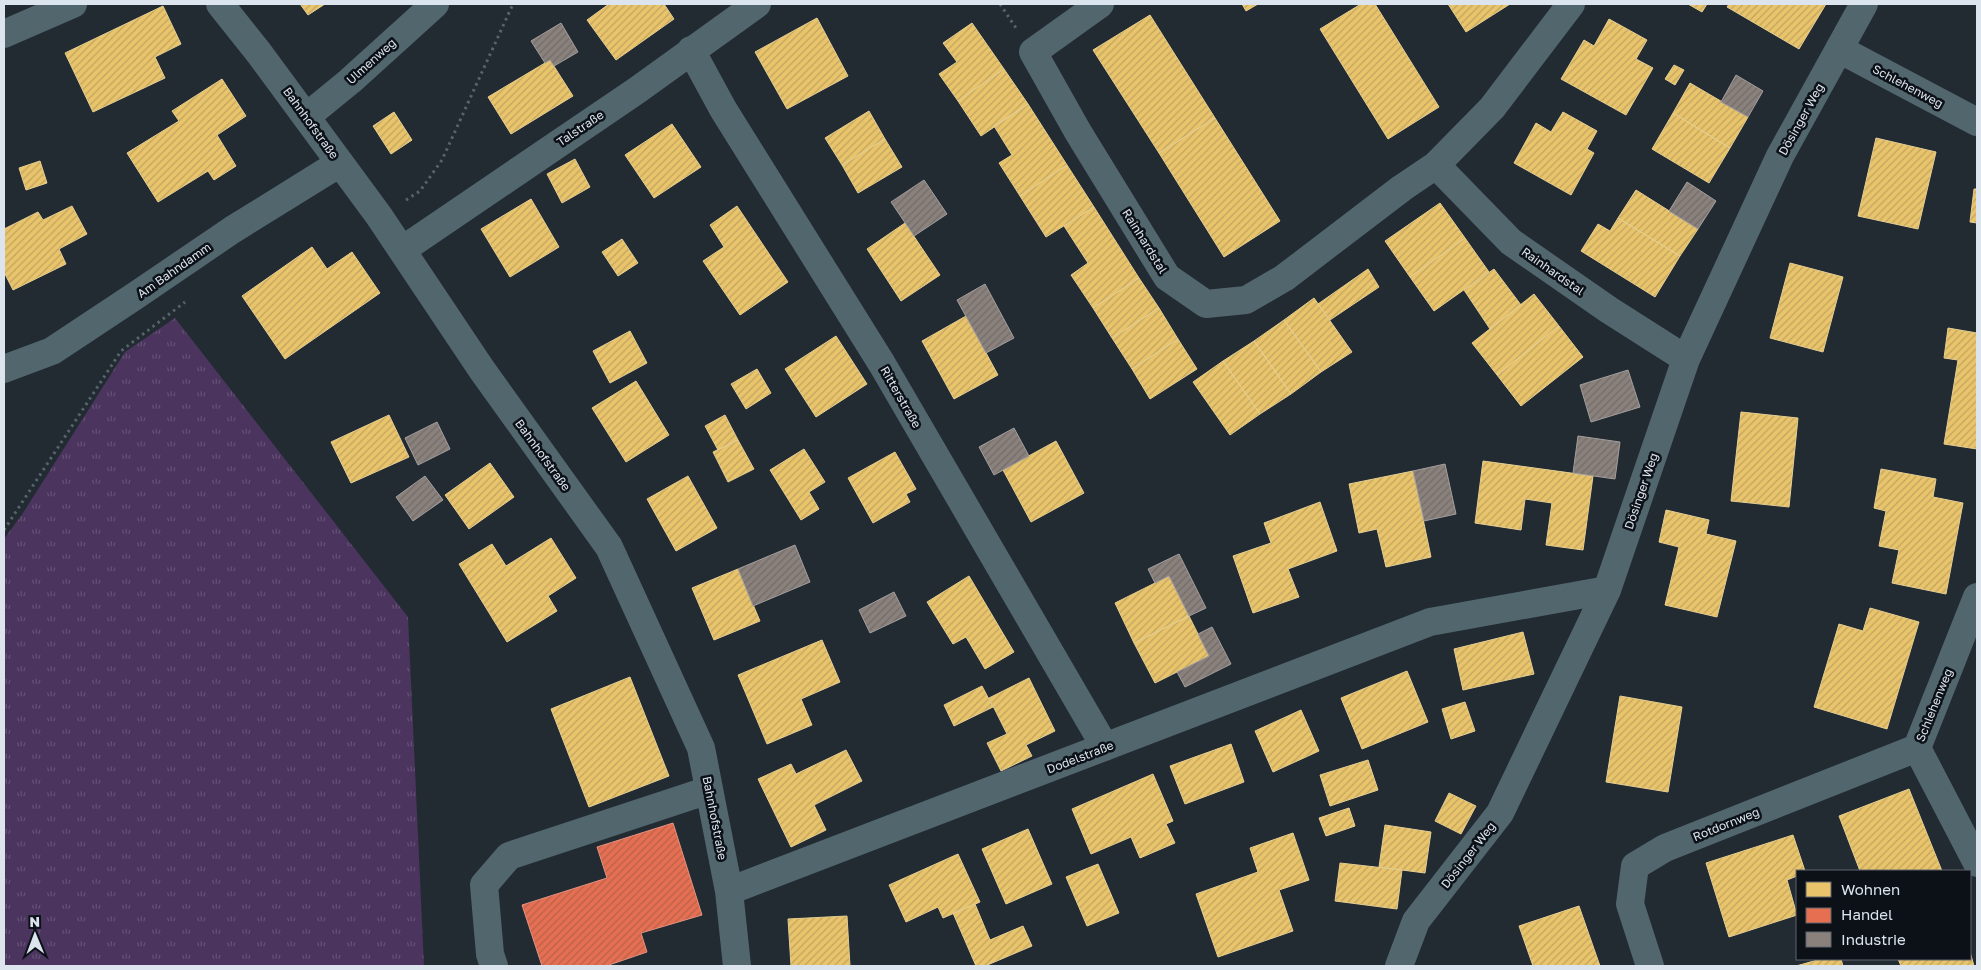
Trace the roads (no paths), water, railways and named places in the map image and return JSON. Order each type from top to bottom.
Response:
[{"type":"street","points":[[4,34],[73,4]]},
{"type":"street","name":"Bahnhofstraße","points":[[220,4],[380,216],[482,370],[609,547],[701,748],[729,891],[737,966]]},
{"type":"street","name":"Ulmenweg","points":[[306,117],[350,81],[435,4]]},
{"type":"street","name":"Talstraße","points":[[402,250],[636,91],[757,4]]},
{"type":"street","name":"Rainhardstal","points":[[1100,4],[1032,52],[1078,132],[1167,277],[1206,304],[1246,300],[1284,278],[1402,188],[1436,165],[1492,108],[1571,4]]},
{"type":"street","name":"Dösinger Weg","points":[[1399,966],[1416,922],[1500,814],[1608,590],[1686,359],[1780,156],[1864,4]]},
{"type":"street","name":"Schlehenweg","points":[[1840,49],[1977,122]]},
{"type":"street","name":"Ritterstraße","points":[[691,50],[723,108],[882,364],[1105,747]]},
{"type":"street","name":"Am Bahndamm","points":[[4,369],[52,351],[232,230],[340,163]]},
{"type":"street","name":"Rainhardstal","points":[[1436,165],[1511,242],[1609,310],[1686,359]]},
{"type":"street","name":"Dodelstraße","points":[[729,891],[1430,622],[1608,590]]},
{"type":"street","name":"Schlehenweg","points":[[1977,597],[1917,748],[1977,863]]},
{"type":"street","name":"Rotdornweg","points":[[1650,966],[1630,904],[1635,866],[1665,848],[1917,748]]},
{"type":"street","points":[[494,966],[490,954],[484,885],[509,856],[709,790]]}]
